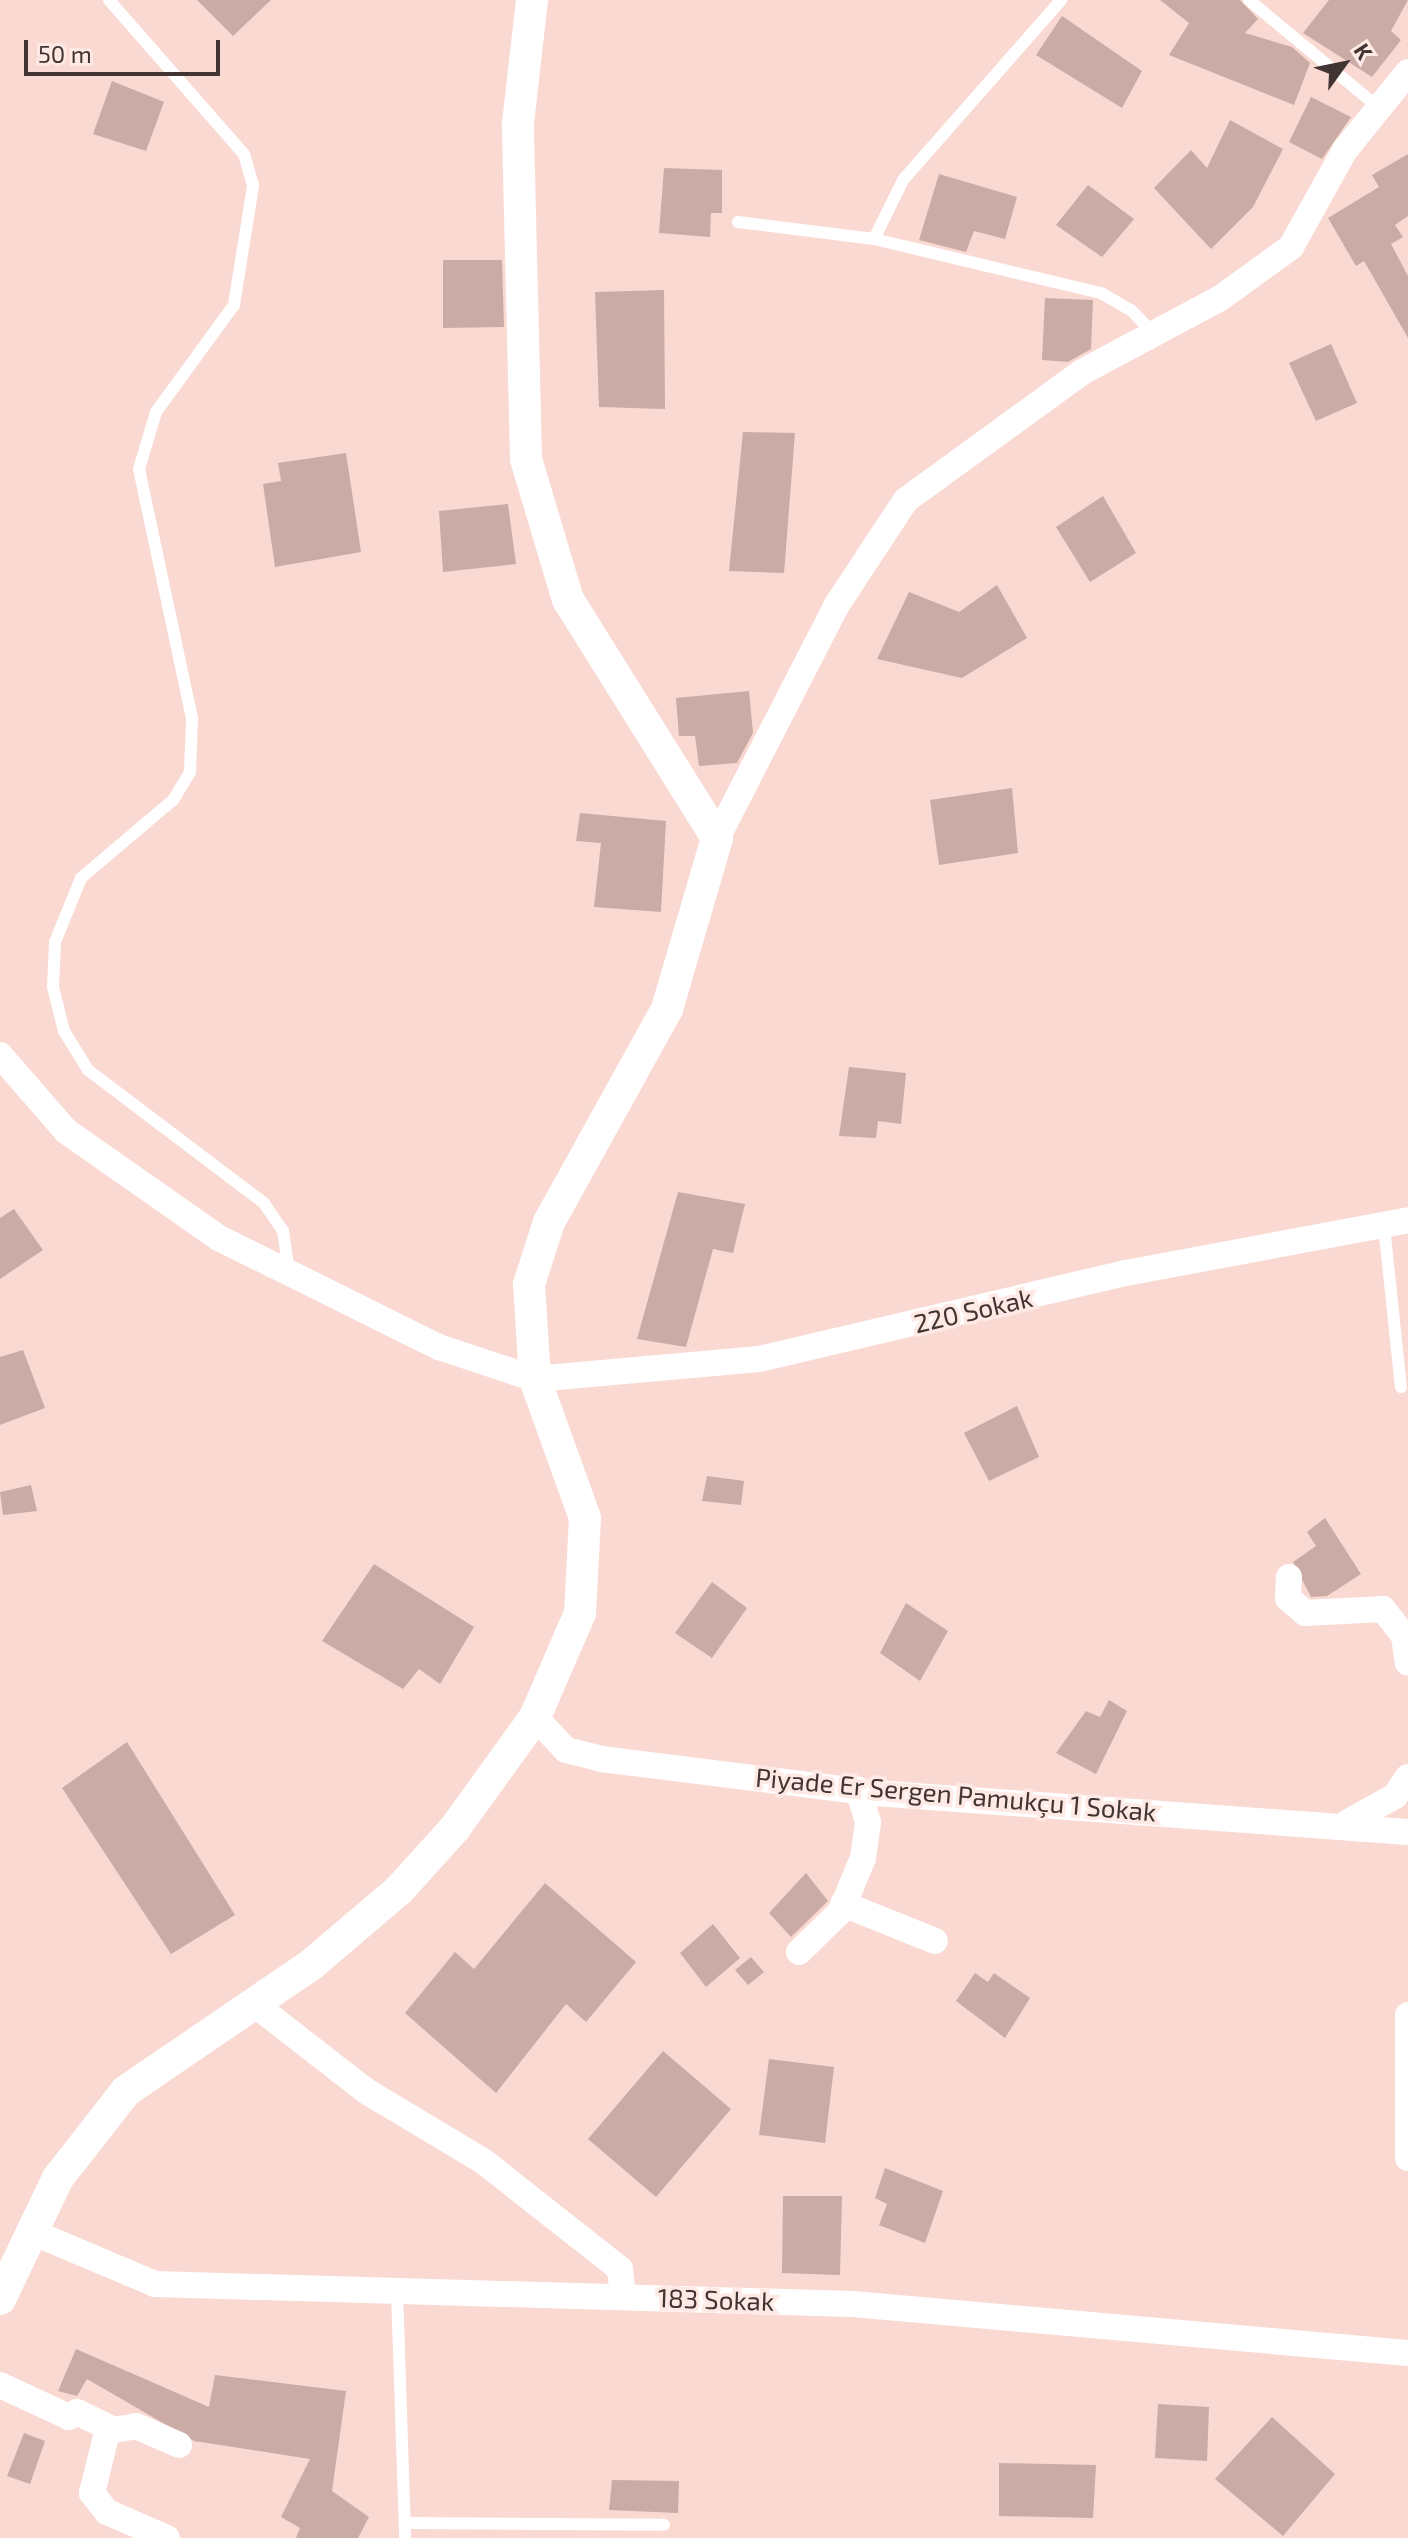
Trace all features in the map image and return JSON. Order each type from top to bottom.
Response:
[{"type":"street","points":[[532,0],[518,123],[526,459],[568,600],[717,838]]},
{"type":"street","points":[[0,2299],[58,2178],[126,2091],[253,2003],[399,1890],[455,1828],[535,1717],[580,1613],[585,1518],[535,1379],[527,1319],[537,1252],[667,1009],[717,838],[836,606],[906,500],[990,433],[1154,334],[1219,299],[1291,247],[1345,150],[1408,72]]},
{"type":"street","points":[[0,1055],[66,1131],[219,1238],[439,1347],[535,1379]]},
{"type":"street","name":"220 Sokak","points":[[535,1379],[774,1356],[1126,1273],[1396,1223]]},
{"type":"street","points":[[1289,1577],[1288,1598],[1305,1613],[1383,1609],[1404,1636],[1408,1663]]},
{"type":"street","name":"Piyade Er Sergen Pamukçu 1 Sokak","points":[[535,1717],[566,1750],[601,1759],[858,1790],[1345,1823],[1408,1830]]},
{"type":"street","points":[[1345,1823],[1395,1796],[1408,1777]]},
{"type":"street","points":[[799,1952],[843,1904],[868,1822],[858,1790]]},
{"type":"street","points":[[843,1904],[935,1941]]},
{"type":"street","points":[[253,2003],[366,2091],[483,2161],[620,2269],[623,2296]]},
{"type":"street","points":[[1408,2015],[1408,2158]]},
{"type":"street","name":"183 Sokak","points":[[32,2232],[155,2284],[853,2304],[1408,2353]]},
{"type":"street","points":[[0,2385],[108,2428],[136,2426],[179,2445]]},
{"type":"street","points":[[108,2428],[92,2493],[107,2512],[167,2538]]},
{"type":"lane","points":[[109,0],[244,154],[253,186],[234,305],[156,412],[139,469],[192,719],[190,772],[167,806],[81,878],[55,942],[53,987],[75,1051],[104,1087],[264,1203],[283,1231],[289,1275]]},
{"type":"lane","points":[[874,239],[903,180],[1061,0]]},
{"type":"lane","points":[[1249,0],[1379,108]]},
{"type":"lane","points":[[738,222],[874,239],[1101,293],[1131,310],[1154,334]]},
{"type":"lane","points":[[1396,1223],[1401,1387]]},
{"type":"lane","points":[[397,2291],[405,2538]]},
{"type":"lane","points":[[406,2523],[664,2525]]},
{"type":"building","points":[[197,0],[271,0],[233,36]]},
{"type":"building","points":[[1160,0],[1240,0],[1258,19],[1245,33],[1292,47],[1310,63],[1294,105],[1169,55],[1189,23]]},
{"type":"building","points":[[1329,0],[1408,0],[1391,31],[1401,40],[1372,77],[1303,33]]},
{"type":"building","points":[[1062,16],[1142,71],[1122,108],[1036,55]]},
{"type":"building","points":[[112,81],[164,102],[146,151],[93,134]]},
{"type":"building","points":[[1311,97],[1351,117],[1322,159],[1289,142]]},
{"type":"building","points":[[1230,120],[1283,149],[1253,207],[1211,249],[1154,188],[1191,150],[1207,168]]},
{"type":"building","points":[[1408,154],[1408,216],[1395,225],[1403,237],[1391,244],[1408,276],[1408,338],[1364,261],[1356,266],[1328,218],[1379,187],[1372,175]]},
{"type":"building","points":[[664,168],[722,170],[722,213],[711,213],[710,237],[659,233]]},
{"type":"building","points":[[939,174],[1017,197],[1005,239],[974,231],[966,252],[919,240]]},
{"type":"building","points":[[1088,185],[1134,219],[1102,257],[1056,225]]},
{"type":"building","points":[[443,260],[502,260],[504,327],[443,328]]},
{"type":"building","points":[[664,290],[665,409],[599,407],[595,292]]},
{"type":"building","points":[[1045,298],[1093,300],[1091,349],[1068,362],[1042,360]]},
{"type":"building","points":[[1331,344],[1357,403],[1316,421],[1289,363]]},
{"type":"building","points":[[743,432],[795,433],[784,573],[729,571]]},
{"type":"building","points":[[346,453],[361,552],[275,567],[263,484],[281,481],[278,463]]},
{"type":"building","points":[[1103,496],[1136,553],[1090,582],[1056,527]]},
{"type":"building","points":[[508,504],[516,564],[443,572],[439,511]]},
{"type":"building","points":[[997,585],[1027,638],[962,678],[877,659],[909,592],[959,612]]},
{"type":"building","points":[[749,691],[753,733],[737,763],[699,766],[695,736],[679,736],[676,698]]},
{"type":"building","points":[[1012,788],[1018,853],[939,865],[930,800]]},
{"type":"building","points":[[580,813],[666,821],[661,912],[594,907],[601,843],[576,841]]},
{"type":"building","points":[[849,1067],[906,1073],[901,1124],[878,1121],[876,1138],[839,1136]]},
{"type":"building","points":[[678,1192],[745,1204],[733,1253],[713,1249],[686,1347],[637,1339]]},
{"type":"building","points":[[14,1209],[43,1250],[0,1279],[0,1218]]},
{"type":"building","points":[[23,1350],[45,1408],[0,1425],[0,1357]]},
{"type":"building","points":[[1017,1406],[1039,1457],[989,1481],[964,1433]]},
{"type":"building","points":[[707,1476],[744,1481],[741,1505],[702,1501]]},
{"type":"building","points":[[31,1485],[37,1511],[3,1515],[0,1492]]},
{"type":"building","points":[[1325,1518],[1361,1574],[1327,1596],[1311,1597],[1293,1562],[1316,1546],[1307,1532]]},
{"type":"building","points":[[374,1564],[474,1627],[440,1684],[419,1669],[403,1689],[322,1641]]},
{"type":"building","points":[[712,1582],[747,1608],[712,1658],[675,1633]]},
{"type":"building","points":[[906,1603],[948,1631],[920,1681],[880,1653]]},
{"type":"building","points":[[1109,1700],[1127,1711],[1096,1774],[1056,1753],[1086,1711],[1100,1717]]},
{"type":"building","points":[[127,1742],[235,1915],[171,1954],[62,1788]]},
{"type":"building","points":[[806,1873],[828,1901],[791,1937],[769,1913]]},
{"type":"building","points":[[545,1883],[636,1962],[586,2022],[566,2004],[496,2093],[405,2013],[455,1952],[474,1969]]},
{"type":"building","points":[[713,1924],[740,1958],[706,1987],[680,1953]]},
{"type":"building","points":[[751,1957],[764,1972],[748,1985],[735,1970]]},
{"type":"building","points":[[975,1973],[988,1982],[994,1973],[1030,1998],[1005,2038],[956,2001]]},
{"type":"building","points":[[663,2051],[731,2109],[656,2197],[588,2139]]},
{"type":"building","points":[[769,2059],[834,2067],[825,2143],[759,2135]]},
{"type":"building","points":[[885,2168],[943,2191],[925,2243],[879,2225],[887,2204],[875,2198]]},
{"type":"building","points":[[783,2196],[842,2196],[840,2275],[782,2273]]},
{"type":"building","points":[[76,2349],[209,2407],[215,2375],[346,2391],[332,2491],[369,2517],[358,2538],[296,2538],[300,2528],[281,2517],[310,2459],[194,2441],[87,2379],[77,2396],[58,2391]]},
{"type":"building","points":[[1158,2404],[1209,2407],[1207,2461],[1155,2458]]},
{"type":"building","points":[[1272,2417],[1335,2474],[1283,2536],[1215,2479]]},
{"type":"building","points":[[24,2433],[45,2441],[30,2484],[7,2476]]},
{"type":"building","points":[[999,2463],[1096,2465],[1093,2518],[999,2516]]},
{"type":"building","points":[[612,2480],[679,2481],[678,2513],[609,2510]]}]
